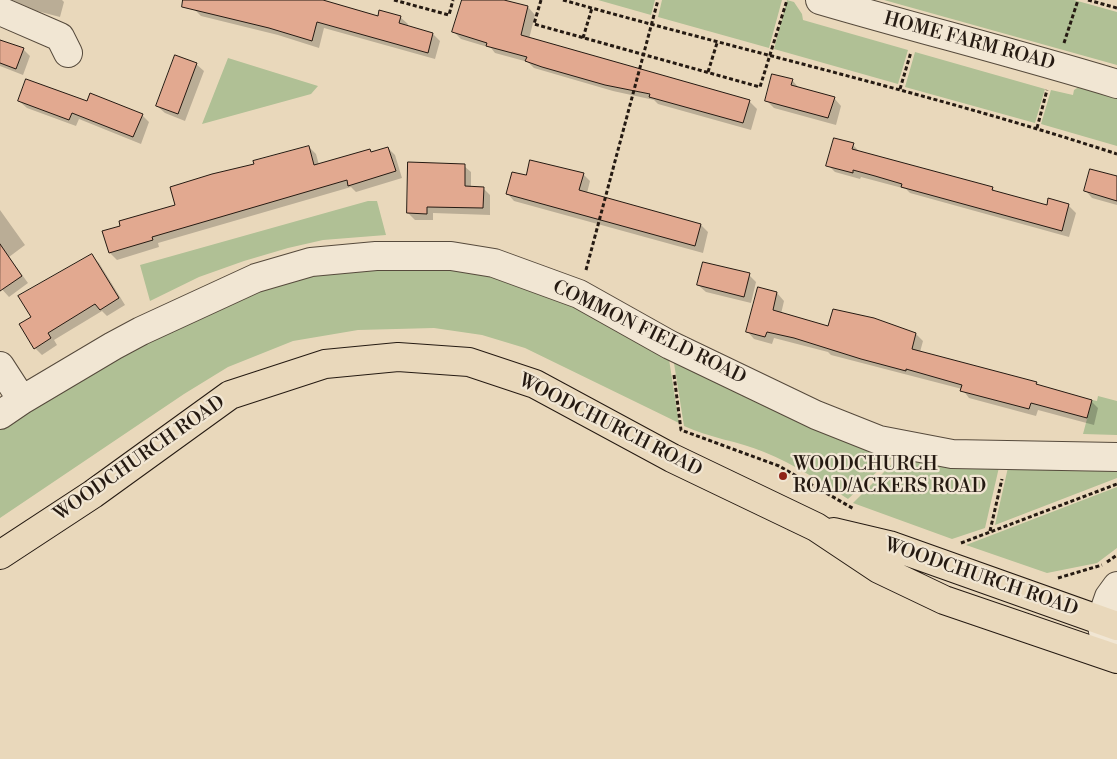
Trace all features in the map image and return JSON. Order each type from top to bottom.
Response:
[{"type":"main road","name":"WOODCHURCH ROAD","points":[[0,555],[93,494],[230,395],[325,364],[398,357],[469,362],[535,384],[672,458],[816,527],[879,569],[944,600],[1117,659]]},
{"type":"main road","name":"WOODCHURCH ROAD","points":[[816,527],[890,545],[1109,623]]},
{"type":"street","name":"HOME FARM ROAD","points":[[820,0],[918,29],[1056,65],[1117,84]]},
{"type":"street","points":[[0,11],[60,37],[68,53]]},
{"type":"street","name":"COMMON FIELD ROAD","points":[[11,407],[113,346],[149,327],[256,278],[311,262],[376,256],[451,256],[494,263],[579,294],[670,345],[816,415],[879,440],[952,454],[1117,458]]},
{"type":"street","points":[[0,366],[11,407]]},
{"type":"street","points":[[1117,586],[1109,596],[1109,623],[1104,637],[1117,648]]},
{"type":"path","points":[[394,0],[449,15],[453,0]]},
{"type":"path","points":[[541,0],[534,24],[760,87],[787,0]]},
{"type":"path","points":[[563,0],[718,43],[770,54],[900,89],[1037,128],[1117,154]]},
{"type":"path","points":[[579,294],[658,0]]},
{"type":"path","points":[[1037,128],[1078,0]]},
{"type":"path","points":[[1088,0],[1117,8]]},
{"type":"path","points":[[583,38],[592,8]]},
{"type":"path","points":[[900,89],[918,29]]},
{"type":"path","points":[[708,72],[718,43]]},
{"type":"path","points":[[670,345],[681,430],[779,466],[855,510]]},
{"type":"path","points":[[990,532],[1008,455]]},
{"type":"path","points":[[959,544],[1117,484]]},
{"type":"path","points":[[1052,579],[1103,565],[1117,555]]},
{"type":"green space","points":[[598,0],[655,0],[651,15]]},
{"type":"green space","points":[[662,0],[782,0],[769,48],[658,17]]},
{"type":"green space","points":[[787,0],[794,2],[802,14],[803,20],[908,50],[898,84],[774,49]]},
{"type":"green space","points":[[884,0],[1074,0],[1117,12],[1117,65]]},
{"type":"green space","points":[[915,52],[1045,89],[1035,123],[905,87]]},
{"type":"green space","points":[[228,58],[318,86],[311,94],[202,124]]},
{"type":"green space","points":[[1085,83],[1117,93],[1117,146],[1041,124],[1051,90],[1073,95],[1074,90]]},
{"type":"green space","points":[[368,201],[377,201],[386,235],[323,240],[288,248],[199,277],[150,301],[140,265]]},
{"type":"green space","points":[[424,263],[529,283],[668,353],[679,423],[525,348],[482,335],[434,328],[358,330],[293,341],[228,367],[184,394],[0,518],[0,419],[238,293],[328,269]]},
{"type":"green space","points":[[673,357],[812,429],[858,445],[896,454],[848,499],[775,457],[754,448],[703,434],[684,426]]},
{"type":"green space","points":[[1098,396],[1117,401],[1117,435],[1083,434],[1092,400],[1097,401]]},
{"type":"green space","points":[[900,456],[1000,463],[985,528],[952,539],[853,503]]},
{"type":"green space","points":[[1009,463],[1117,465],[1117,478],[995,525]]},
{"type":"green space","points":[[1117,487],[1117,548],[1097,563],[1047,573],[966,545]]},
{"type":"building","points":[[183,0],[323,0],[378,16],[379,10],[401,16],[399,23],[433,33],[428,53],[317,22],[312,41],[269,28],[182,7]]},
{"type":"building","points":[[462,0],[504,0],[528,6],[521,35],[750,100],[743,123],[649,97],[650,94],[605,85],[542,67],[525,61],[527,57],[486,46],[487,43],[452,32]]},
{"type":"building","points":[[0,40],[24,48],[16,69],[0,63]]},
{"type":"building","points":[[175,55],[197,63],[178,114],[156,106]]},
{"type":"building","points":[[772,74],[793,79],[791,85],[835,97],[828,118],[765,101]]},
{"type":"building","points":[[26,79],[87,101],[90,93],[143,114],[133,137],[72,113],[69,120],[18,101]]},
{"type":"building","points":[[834,138],[854,143],[852,149],[993,187],[992,190],[1047,205],[1048,198],[1069,204],[1062,231],[901,187],[902,184],[875,176],[826,166]]},
{"type":"building","points":[[309,146],[314,165],[370,149],[371,152],[388,147],[396,171],[348,186],[347,180],[152,237],[153,240],[109,253],[102,231],[120,226],[119,221],[175,205],[170,187],[254,164],[253,161]]},
{"type":"building","points":[[530,160],[584,173],[579,190],[701,224],[695,246],[506,194],[512,172],[526,175]]},
{"type":"building","points":[[408,162],[465,164],[465,186],[484,187],[483,208],[427,207],[427,214],[407,213]]},
{"type":"building","points":[[1090,169],[1117,176],[1117,201],[1084,191]]},
{"type":"building","points":[[0,244],[22,276],[0,291]]},
{"type":"building","points":[[92,254],[119,298],[100,310],[95,304],[48,333],[51,338],[34,349],[19,324],[31,317],[18,296]]},
{"type":"building","points":[[703,262],[750,273],[744,297],[697,285]]},
{"type":"building","points":[[758,287],[777,292],[773,310],[828,326],[833,309],[874,318],[916,333],[912,349],[1037,382],[1036,384],[1092,400],[1087,418],[1031,403],[1029,409],[960,391],[962,385],[906,369],[906,371],[861,359],[794,338],[767,332],[765,337],[746,332]]},
{"type":"place","name":"WOODCHURCH ROAD/ACKERS ROAD","points":[[783,476]]}]
